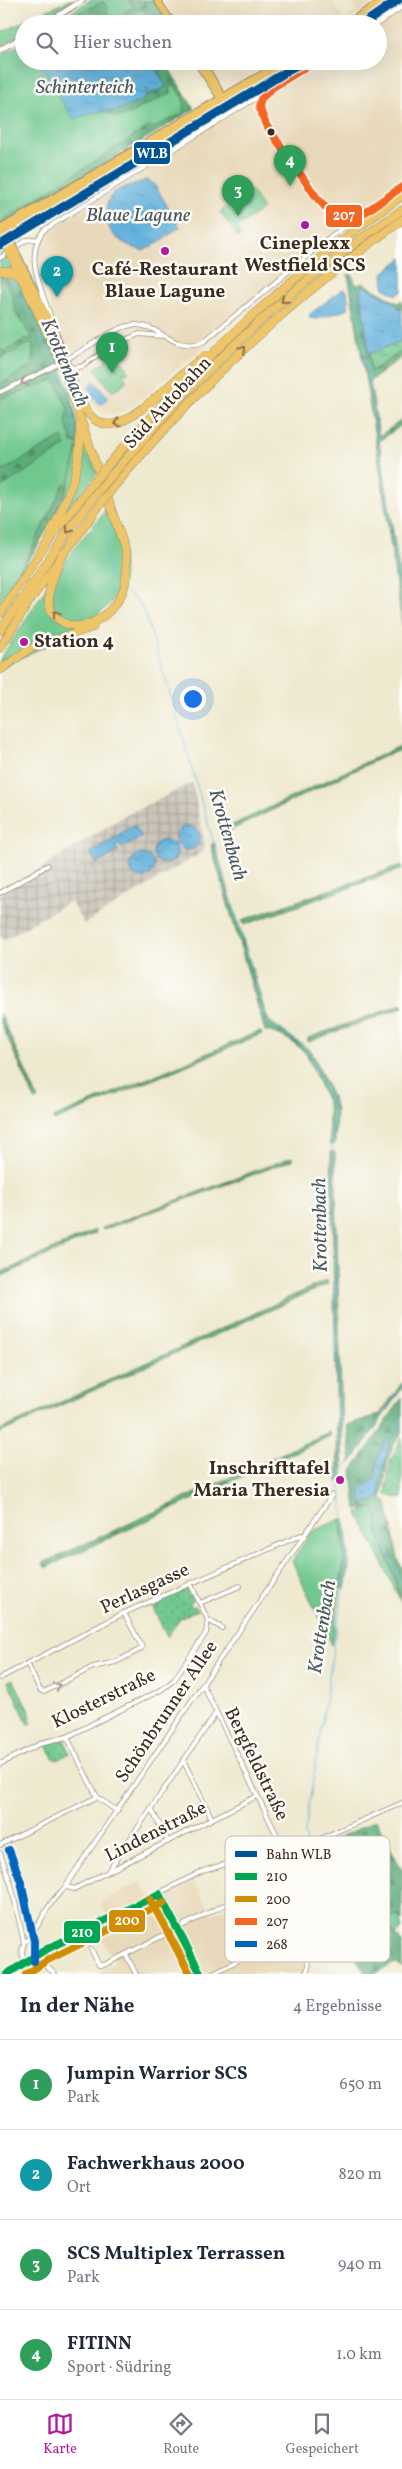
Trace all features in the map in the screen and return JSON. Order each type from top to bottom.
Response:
[{"type":"highway","points":[[75,396],[96,421],[113,425],[122,422],[143,408],[328,250],[402,196]]},
{"type":"highway","name":"Süd Autobahn","points":[[0,631],[71,527],[98,492],[183,395],[254,326],[322,269],[402,210]]},
{"type":"highway","name":"Süd Autobahn","points":[[0,648],[62,554],[102,502],[190,401],[240,351],[326,276],[402,220]]},
{"type":"highway","points":[[0,670],[29,649],[81,632],[101,622],[117,609],[127,584],[131,565],[129,548],[75,396],[14,253],[4,236]]},
{"type":"highway","points":[[0,271],[13,271],[29,290]]},
{"type":"highway","points":[[0,614],[40,553],[94,480],[176,389],[243,324]]},
{"type":"highway","points":[[40,553],[65,503],[79,456],[80,426],[67,366]]},
{"type":"highway","points":[[62,554],[49,592],[49,602],[57,619],[72,626],[90,624],[107,613],[123,595]]},
{"type":"main road","points":[[159,0],[168,15]]},
{"type":"main road","points":[[360,15],[384,0]]},
{"type":"main road","points":[[370,15],[392,0]]},
{"type":"main road","points":[[202,70],[223,99]]},
{"type":"main road","points":[[206,70],[223,99]]},
{"type":"main road","points":[[4,236],[270,70]]},
{"type":"main road","points":[[4,236],[15,226],[223,99],[277,70]]},
{"type":"main road","points":[[14,253],[56,335],[67,366]]},
{"type":"street","points":[[60,15],[82,0]]},
{"type":"street","points":[[387,17],[402,7]]},
{"type":"street","points":[[0,50],[15,41]]},
{"type":"street","points":[[56,335],[33,258],[38,239],[48,227],[300,70]]},
{"type":"street","points":[[272,87],[261,99],[259,109],[266,125],[288,157]]},
{"type":"street","points":[[297,170],[317,198],[330,212],[341,216],[364,213]]},
{"type":"street","points":[[0,392],[47,370],[122,328],[132,325],[142,326],[185,345],[203,342],[330,237],[402,187]]},
{"type":"street","points":[[0,258],[26,240],[38,239]]},
{"type":"street","points":[[67,366],[75,368],[83,366],[114,345],[139,334],[163,336]]},
{"type":"street","points":[[0,893],[48,864]]},
{"type":"street","name":"Schönbrunner Allee","points":[[24,1943],[30,1938],[55,1898],[67,1887],[70,1879],[332,1495]]},
{"type":"street","name":"Perlasgasse","points":[[0,1678],[124,1613],[301,1535],[305,1536]]},
{"type":"street","points":[[190,1583],[208,1620],[222,1628]]},
{"type":"street","points":[[200,1603],[240,1586]]},
{"type":"street","points":[[27,1663],[40,1690],[44,1692],[93,1667],[116,1662],[142,1647],[124,1613]]},
{"type":"street","name":"Klosterstraße","points":[[0,1764],[44,1742],[67,1737],[162,1690],[174,1680],[206,1633],[208,1620]]},
{"type":"street","name":"Bergfeldstraße","points":[[202,1685],[276,1836]]},
{"type":"street","points":[[108,1872],[216,1713]]},
{"type":"street","points":[[67,1737],[97,1797],[116,1811]]},
{"type":"street","points":[[183,1760],[212,1819]]},
{"type":"street","name":"Lindenstraße","points":[[67,1887],[74,1889],[257,1796]]},
{"type":"street","points":[[0,1845],[97,1797]]},
{"type":"street","points":[[329,1836],[402,1803]]},
{"type":"street","points":[[151,1808],[168,1842]]},
{"type":"street","points":[[0,1853],[11,1884],[24,1943],[22,1951],[24,1963]]},
{"type":"street","points":[[7,1974],[35,1956],[203,1871],[225,1864]]},
{"type":"street","points":[[159,1894],[201,1974]]},
{"type":"street","points":[[91,1949],[99,1965],[104,1965],[225,1905]]},
{"type":"street","points":[[126,1955],[136,1974]]},
{"type":"street","points":[[35,1956],[55,1974]]},
{"type":"street","points":[[211,1974],[235,1962]]},
{"type":"street","name":"Bergfeldstraße","points":[[305,1974],[308,1969],[308,1962]]},
{"type":"shaded area","points":[[163,0],[332,0],[341,15],[172,15]]},
{"type":"shaded area","points":[[352,0],[378,0],[356,15],[352,15],[356,12]]},
{"type":"shaded area","points":[[402,4],[402,190],[356,221],[126,411],[114,414],[102,413],[85,394],[69,361],[73,358],[72,354],[67,357],[53,316],[37,262],[37,248],[46,232],[151,166],[148,160],[174,143],[296,70],[387,70],[387,15]]},
{"type":"shaded area","points":[[210,70],[259,70],[224,90]]},
{"type":"shaded area","points":[[192,783],[204,839],[204,851],[84,924],[70,901],[4,940],[0,935],[0,894],[122,817]]},
{"type":"shaded area","points":[[194,1880],[212,1915],[225,1908],[225,1962],[304,1962],[304,1974],[204,1974],[165,1899],[166,1894]]},
{"type":"shaded area","points":[[140,1882],[149,1895],[160,1900],[196,1974],[101,1974],[100,1971],[115,1963],[97,1929],[111,1923],[101,1902]]},
{"type":"green space","points":[[69,0],[75,0],[52,15],[38,15]]},
{"type":"green space","points":[[90,0],[154,0],[163,15],[67,15]]},
{"type":"green space","points":[[129,0],[154,0],[163,15],[146,15],[146,12],[141,9],[127,15],[124,12],[133,7]]},
{"type":"green space","points":[[103,2],[108,7],[107,14],[109,15],[72,15]]},
{"type":"green space","points":[[15,26],[15,38],[0,47],[0,33]]},
{"type":"green space","points":[[15,47],[15,70],[170,70],[194,109],[0,227],[0,56]]},
{"type":"green space","points":[[157,70],[170,70],[194,109],[0,227],[0,222],[148,127],[153,128],[183,113],[184,102],[175,85],[170,86],[171,93],[124,116],[116,117],[108,113],[119,110],[165,87]]},
{"type":"green space","points":[[251,190],[263,209],[237,227],[240,235],[238,238],[220,212]]},
{"type":"green space","points":[[3,245],[76,416],[77,455],[65,494],[37,548],[0,604],[0,247]]},
{"type":"green space","points":[[5,274],[15,275],[22,281],[59,361],[73,405],[78,444],[72,443],[66,423],[68,409],[55,380],[0,399],[0,384],[32,366],[33,345],[28,344],[0,359],[0,350],[6,351],[24,339],[33,339],[16,314],[11,291],[3,280],[0,281],[0,276]]},
{"type":"green space","points":[[348,274],[352,275],[356,285],[363,283],[398,303],[402,300],[402,311],[399,307],[360,290],[371,371],[402,351],[402,357],[370,381],[379,436],[402,420],[402,425],[379,441],[402,589],[402,625],[378,455]]},
{"type":"green space","points":[[402,342],[402,351],[371,371],[369,354]]},
{"type":"green space","points":[[121,355],[120,359],[129,371],[123,375],[127,381],[113,392],[95,369],[110,357],[113,360]]},
{"type":"green space","points":[[82,433],[97,473],[58,524]]},
{"type":"green space","points":[[62,437],[66,446],[0,488],[0,472]]},
{"type":"green space","points":[[64,484],[68,485],[52,522],[11,587],[9,585],[28,556]]},
{"type":"green space","points":[[108,507],[122,553],[124,572],[122,587],[114,599],[102,611],[79,622],[68,622],[60,618],[54,610],[52,598],[55,582],[71,553]]},
{"type":"green space","points":[[50,582],[53,616],[84,627],[0,668],[0,659]]},
{"type":"green space","points":[[402,745],[402,750],[389,754],[225,833],[224,829]]},
{"type":"green space","points":[[214,842],[269,1021],[312,1052],[333,1099],[336,1110],[335,1144],[330,1146],[328,1104],[307,1055],[288,1039],[265,1031],[211,846]]},
{"type":"green space","points":[[402,865],[402,869],[244,925],[242,920]]},
{"type":"green space","points":[[402,1004],[402,1008],[308,1042],[308,1038]]},
{"type":"green space","points":[[0,1013],[38,1099],[35,1100],[0,1021]]},
{"type":"green space","points":[[260,1031],[262,1034],[54,1121],[53,1118]]},
{"type":"green space","points":[[331,1151],[335,1152],[343,1476],[338,1483]]},
{"type":"green space","points":[[292,1157],[293,1160],[103,1230],[102,1228]]},
{"type":"green space","points":[[95,1230],[96,1233],[0,1277],[0,1273]]},
{"type":"green space","points":[[327,1280],[328,1284],[0,1433],[0,1430]]},
{"type":"green space","points":[[402,1383],[402,1388],[351,1463],[347,1425],[380,1414]]},
{"type":"green space","points":[[402,1398],[402,1433],[393,1446],[388,1459],[382,1498],[387,1503],[398,1559],[402,1569],[402,1605],[394,1576],[378,1534],[377,1515],[372,1508],[356,1509],[352,1471]]},
{"type":"green space","points":[[329,1432],[330,1436],[45,1568],[43,1563]]},
{"type":"green space","points":[[402,1438],[402,1499],[386,1495],[390,1461]]},
{"type":"green space","points":[[372,1508],[377,1515],[378,1534],[394,1576],[399,1598],[358,1513]]},
{"type":"green space","points":[[345,1518],[349,1566],[345,1589],[341,1588],[344,1559],[341,1519]]},
{"type":"green space","points":[[341,1519],[344,1559],[332,1645],[292,1561],[311,1532]]},
{"type":"green space","points":[[187,1589],[193,1600],[190,1604],[193,1607],[196,1606],[198,1610],[180,1618],[167,1637],[151,1604]]},
{"type":"green space","points":[[13,1679],[30,1712],[31,1723],[28,1724],[8,1681]]},
{"type":"green space","points":[[64,1739],[70,1753],[57,1760],[53,1758],[47,1745]]},
{"type":"green space","points":[[376,1820],[384,1836],[343,1836]]},
{"type":"green space","points":[[390,1847],[402,1870],[402,1921],[399,1915],[390,1917]]},
{"type":"green space","points":[[390,1906],[399,1915],[402,1930],[396,1935],[390,1928]]},
{"type":"green space","points":[[390,1928],[402,1942],[402,1968],[395,1963],[375,1974],[366,1974],[358,1962],[390,1962]]},
{"type":"water","name":"Schinterteich","points":[[44,70],[157,70],[166,87],[150,94],[146,88],[145,99],[119,110],[91,113],[74,119],[48,81],[48,74]]},
{"type":"water","name":"Blaue Lagune","points":[[146,180],[154,184],[180,227],[143,251],[132,247],[115,236],[109,228],[106,211],[109,200],[114,193]]},
{"type":"water","points":[[402,258],[402,291],[396,295],[384,288],[383,273]]},
{"type":"water","points":[[365,286],[392,301],[402,311],[402,342],[369,354],[360,290],[361,287]]},
{"type":"water","points":[[343,289],[347,291],[349,306],[346,310],[317,319],[309,318],[310,314]]},
{"type":"water","points":[[94,381],[108,397],[101,405],[93,397],[89,387]]},
{"type":"water","points":[[134,825],[142,837],[122,848],[119,843],[115,846],[118,851],[97,864],[90,853]]},
{"type":"water","points":[[188,826],[193,827],[199,833],[199,843],[193,849],[188,850],[183,849],[177,843],[176,838],[177,833],[183,827]]},
{"type":"water","points":[[165,840],[170,841],[176,847],[176,857],[170,863],[165,864],[160,863],[154,857],[153,852],[154,847],[160,841]]},
{"type":"water","points":[[142,854],[147,855],[153,861],[153,871],[147,877],[142,878],[137,877],[131,871],[130,866],[131,861],[137,855]]},
{"type":"water","points":[[385,1441],[389,1444],[380,1481],[380,1498],[363,1504],[359,1489],[376,1479],[377,1461]]},
{"type":"waterway","name":"Krottenbach","points":[[1,249],[2,253]]},
{"type":"waterway","name":"Krottenbach","points":[[4,258],[6,266]]},
{"type":"waterway","points":[[352,274],[402,598]]},
{"type":"waterway","name":"Krottenbach","points":[[10,276],[54,364]]},
{"type":"waterway","name":"Krottenbach","points":[[55,368],[72,411],[76,443]]},
{"type":"waterway","name":"Krottenbach","points":[[82,453],[90,462]]},
{"type":"waterway","name":"Krottenbach","points":[[113,523],[106,539],[105,549],[108,574],[120,588]]},
{"type":"waterway","name":"Krottenbach","points":[[126,592],[139,602],[146,617],[266,1020],[307,1049],[332,1105],[340,1475],[347,1560],[306,1836]]},
{"type":"waterway","points":[[396,1394],[402,1385]]},
{"type":"waterway","points":[[340,1475],[395,1395]]},
{"type":"waterway","points":[[387,1442],[402,1419]]},
{"type":"waterway","points":[[378,1506],[384,1541],[402,1585]]},
{"type":"waterway","points":[[390,1935],[402,1929]]},
{"type":"waterway","name":"Krottenbach","points":[[390,1936],[402,1949]]},
{"type":"tunnel","points":[[288,157],[297,170]]},
{"type":"rail line","name":"WLB","points":[[376,15],[398,0]]},
{"type":"rail line","name":"WLB","points":[[0,245],[289,70]]},
{"type":"transit line","name":"207","points":[[300,70],[273,87],[261,99],[259,107],[266,125],[317,198],[330,212],[341,216],[364,213],[402,187]]},
{"type":"transit line","name":"268","points":[[9,1850],[21,1882],[34,1941],[34,1961]]},
{"type":"transit line","name":"210","points":[[159,1894],[201,1974]]},
{"type":"transit line","name":"210","points":[[7,1974],[43,1951],[159,1894]]},
{"type":"transit line","name":"200","points":[[150,1899],[190,1974]]},
{"type":"transit line","name":"200","points":[[26,1974],[48,1960],[163,1903]]},
{"type":"place","name":"FITINN","points":[[290,186]]},
{"type":"place","name":"SCS Multiplex Terrassen","points":[[238,216]]},
{"type":"place","name":"Cineplexx Westfield SCS","points":[[305,225]]},
{"type":"place","name":"Café-Restaurant Blaue Lagune","points":[[165,251]]},
{"type":"place","name":"Fachwerkhaus 2000","points":[[57,297]]},
{"type":"place","name":"Jumpin Warrior SCS","points":[[112,373]]},
{"type":"place","name":"Station 4","points":[[24,642]]},
{"type":"place","name":"Inschrifttafel Maria Theresia","points":[[340,1480]]}]
